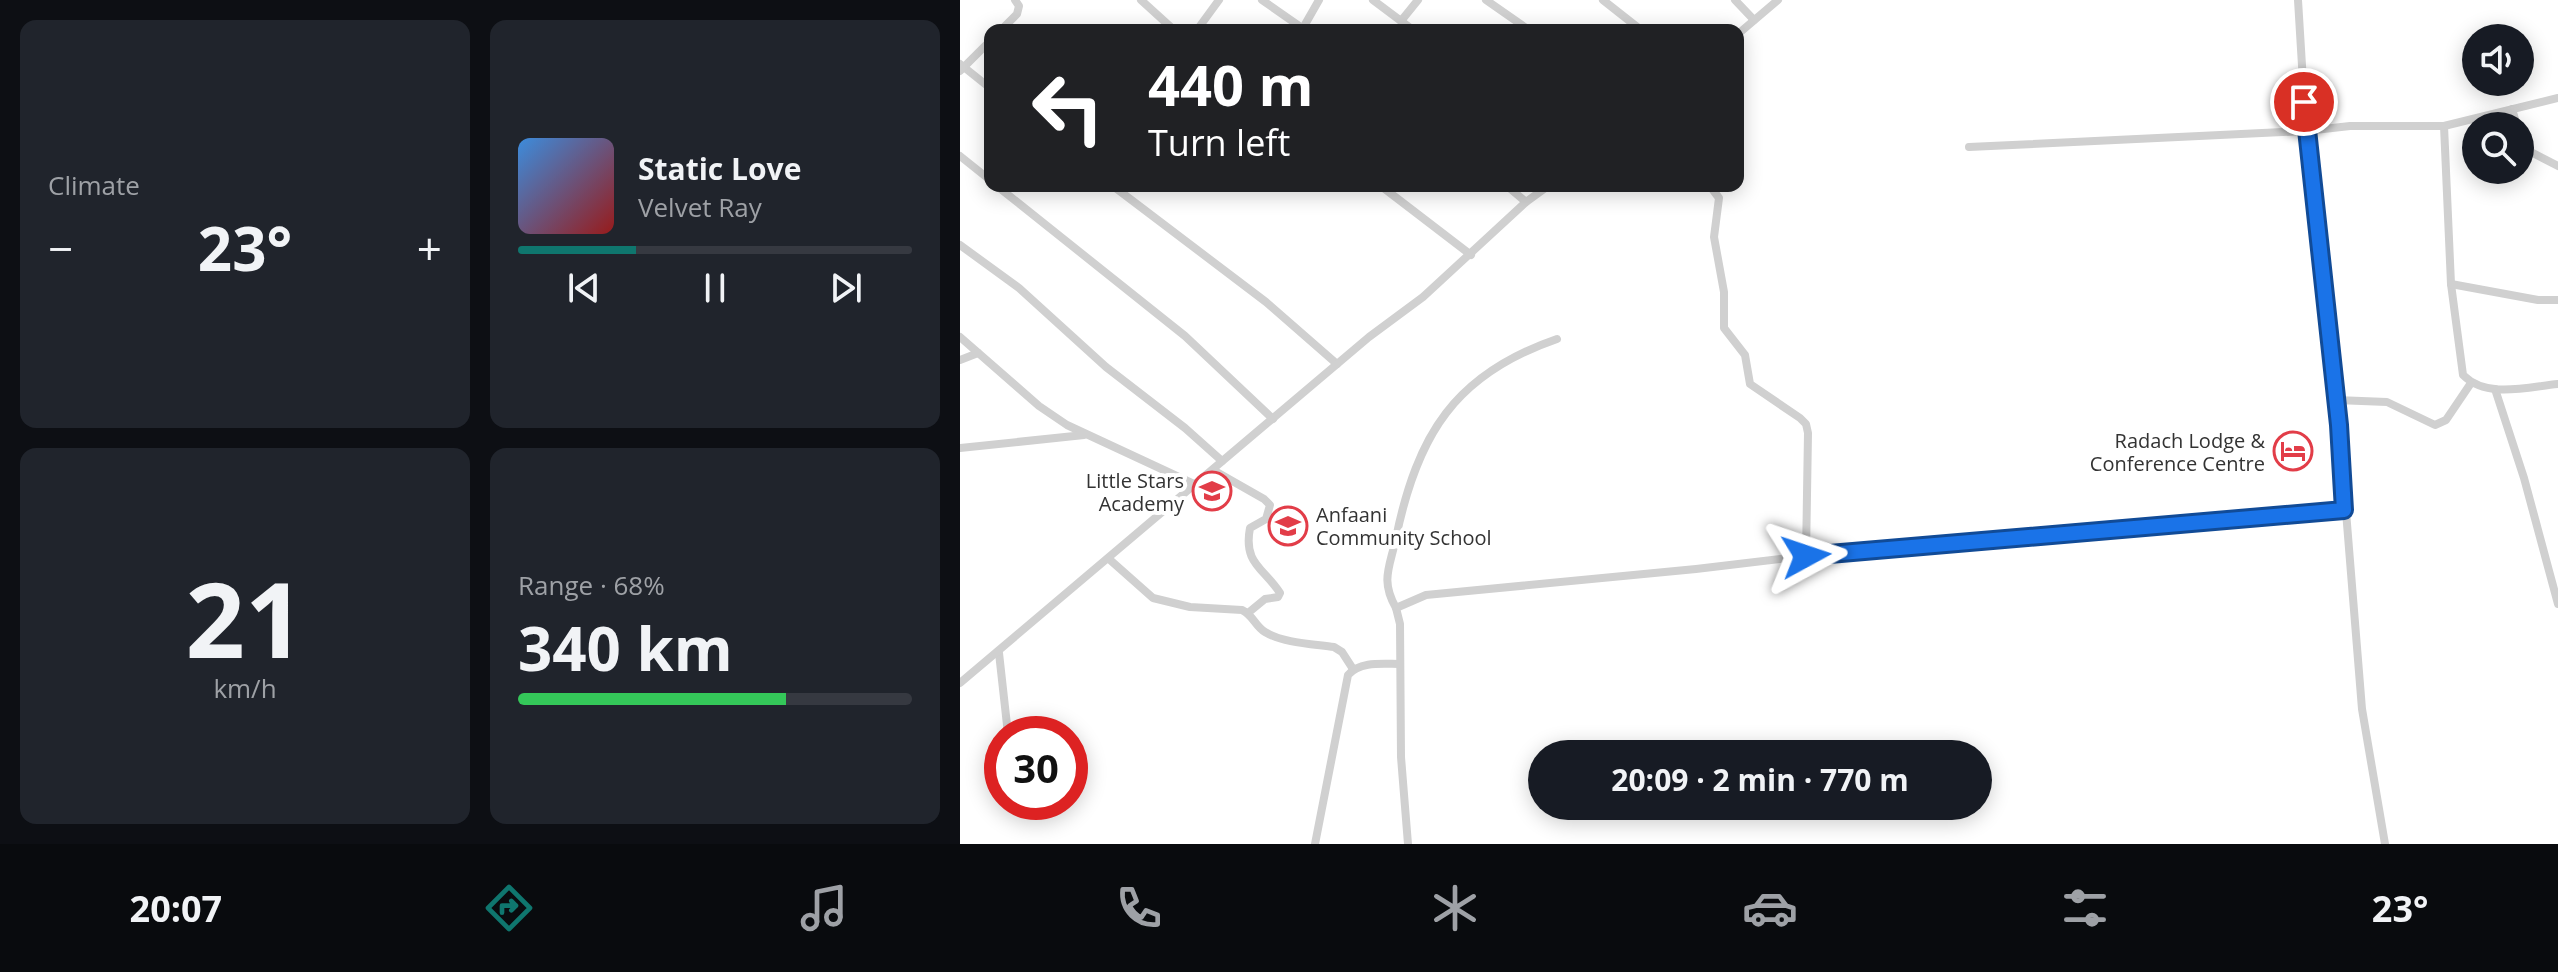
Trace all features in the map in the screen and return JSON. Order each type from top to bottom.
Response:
[{"type":"street","points":[[1007,24],[1017,14],[1019,6],[1015,0]]},
{"type":"street","points":[[1141,0],[1167,24]]},
{"type":"street","points":[[1201,24],[1219,0]]},
{"type":"street","points":[[1262,0],[1297,24]]},
{"type":"street","points":[[1307,24],[1319,0]]},
{"type":"street","points":[[1373,0],[1405,24]]},
{"type":"street","points":[[1401,21],[1418,0]]},
{"type":"street","points":[[1486,0],[1520,24]]},
{"type":"street","points":[[1603,0],[1633,24]]},
{"type":"street","points":[[1735,0],[1754,20]]},
{"type":"street","points":[[1744,29],[1778,0]]},
{"type":"street","points":[[2298,0],[2306,131],[2336,400],[2362,709],[2385,844]]},
{"type":"street","points":[[984,46],[961,67],[984,84]]},
{"type":"street","points":[[1969,147],[2306,131],[2350,126],[2444,126],[2558,99]]},
{"type":"street","points":[[2444,126],[2451,284],[2463,375],[2471,383],[2495,389],[2558,384]]},
{"type":"street","points":[[2534,154],[2558,166]]},
{"type":"street","points":[[960,156],[984,175]]},
{"type":"street","points":[[1005,192],[1185,336],[1273,419]]},
{"type":"street","points":[[1121,192],[1266,302],[1337,364]]},
{"type":"street","points":[[1389,192],[1471,255]]},
{"type":"street","points":[[1514,192],[1526,202]]},
{"type":"street","points":[[960,683],[1369,337],[1423,297],[1540,192]]},
{"type":"street","points":[[1714,192],[1719,198],[1714,237],[1724,292],[1724,328],[1745,355],[1750,384],[1806,424],[1806,556]]},
{"type":"street","points":[[960,245],[1019,288],[1106,367],[1222,461]]},
{"type":"street","points":[[2451,284],[2538,300],[2558,300]]},
{"type":"street","points":[[960,337],[1039,406],[1085,435],[1196,485]]},
{"type":"street","points":[[1408,844],[1401,757],[1400,624],[1388,594],[1386,579],[1404,498],[1430,433],[1460,399],[1503,361],[1557,339]]},
{"type":"street","points":[[960,360],[978,353]]},
{"type":"street","points":[[2336,400],[2387,402],[2435,425],[2451,414],[2471,383]]},
{"type":"street","points":[[2495,389],[2527,489],[2558,604]]},
{"type":"street","points":[[960,448],[1085,435]]},
{"type":"street","points":[[1213,470],[1270,505],[1266,519],[1250,528],[1250,552],[1261,574],[1280,593],[1278,597],[1265,599],[1248,613]]},
{"type":"street","points":[[1396,608],[1426,595],[1806,556],[2344,510]]},
{"type":"street","points":[[1109,559],[1153,598],[1190,607],[1242,610],[1248,613],[1257,627],[1269,634],[1334,647],[1342,652],[1353,669]]},
{"type":"street","points":[[999,653],[1006,716]]},
{"type":"street","points":[[1315,844],[1348,675],[1353,669],[1371,665],[1399,664]]},
{"type":"place","name":"Radach Lodge & Conference Centre","points":[[2293,451]]},
{"type":"place","name":"Little Stars Academy","points":[[1212,491]]},
{"type":"place","name":"Anfaani Community School","points":[[1288,526]]},
{"type":"route","points":[[1806,556],[2344,510],[2339,425],[2304,102]]}]
